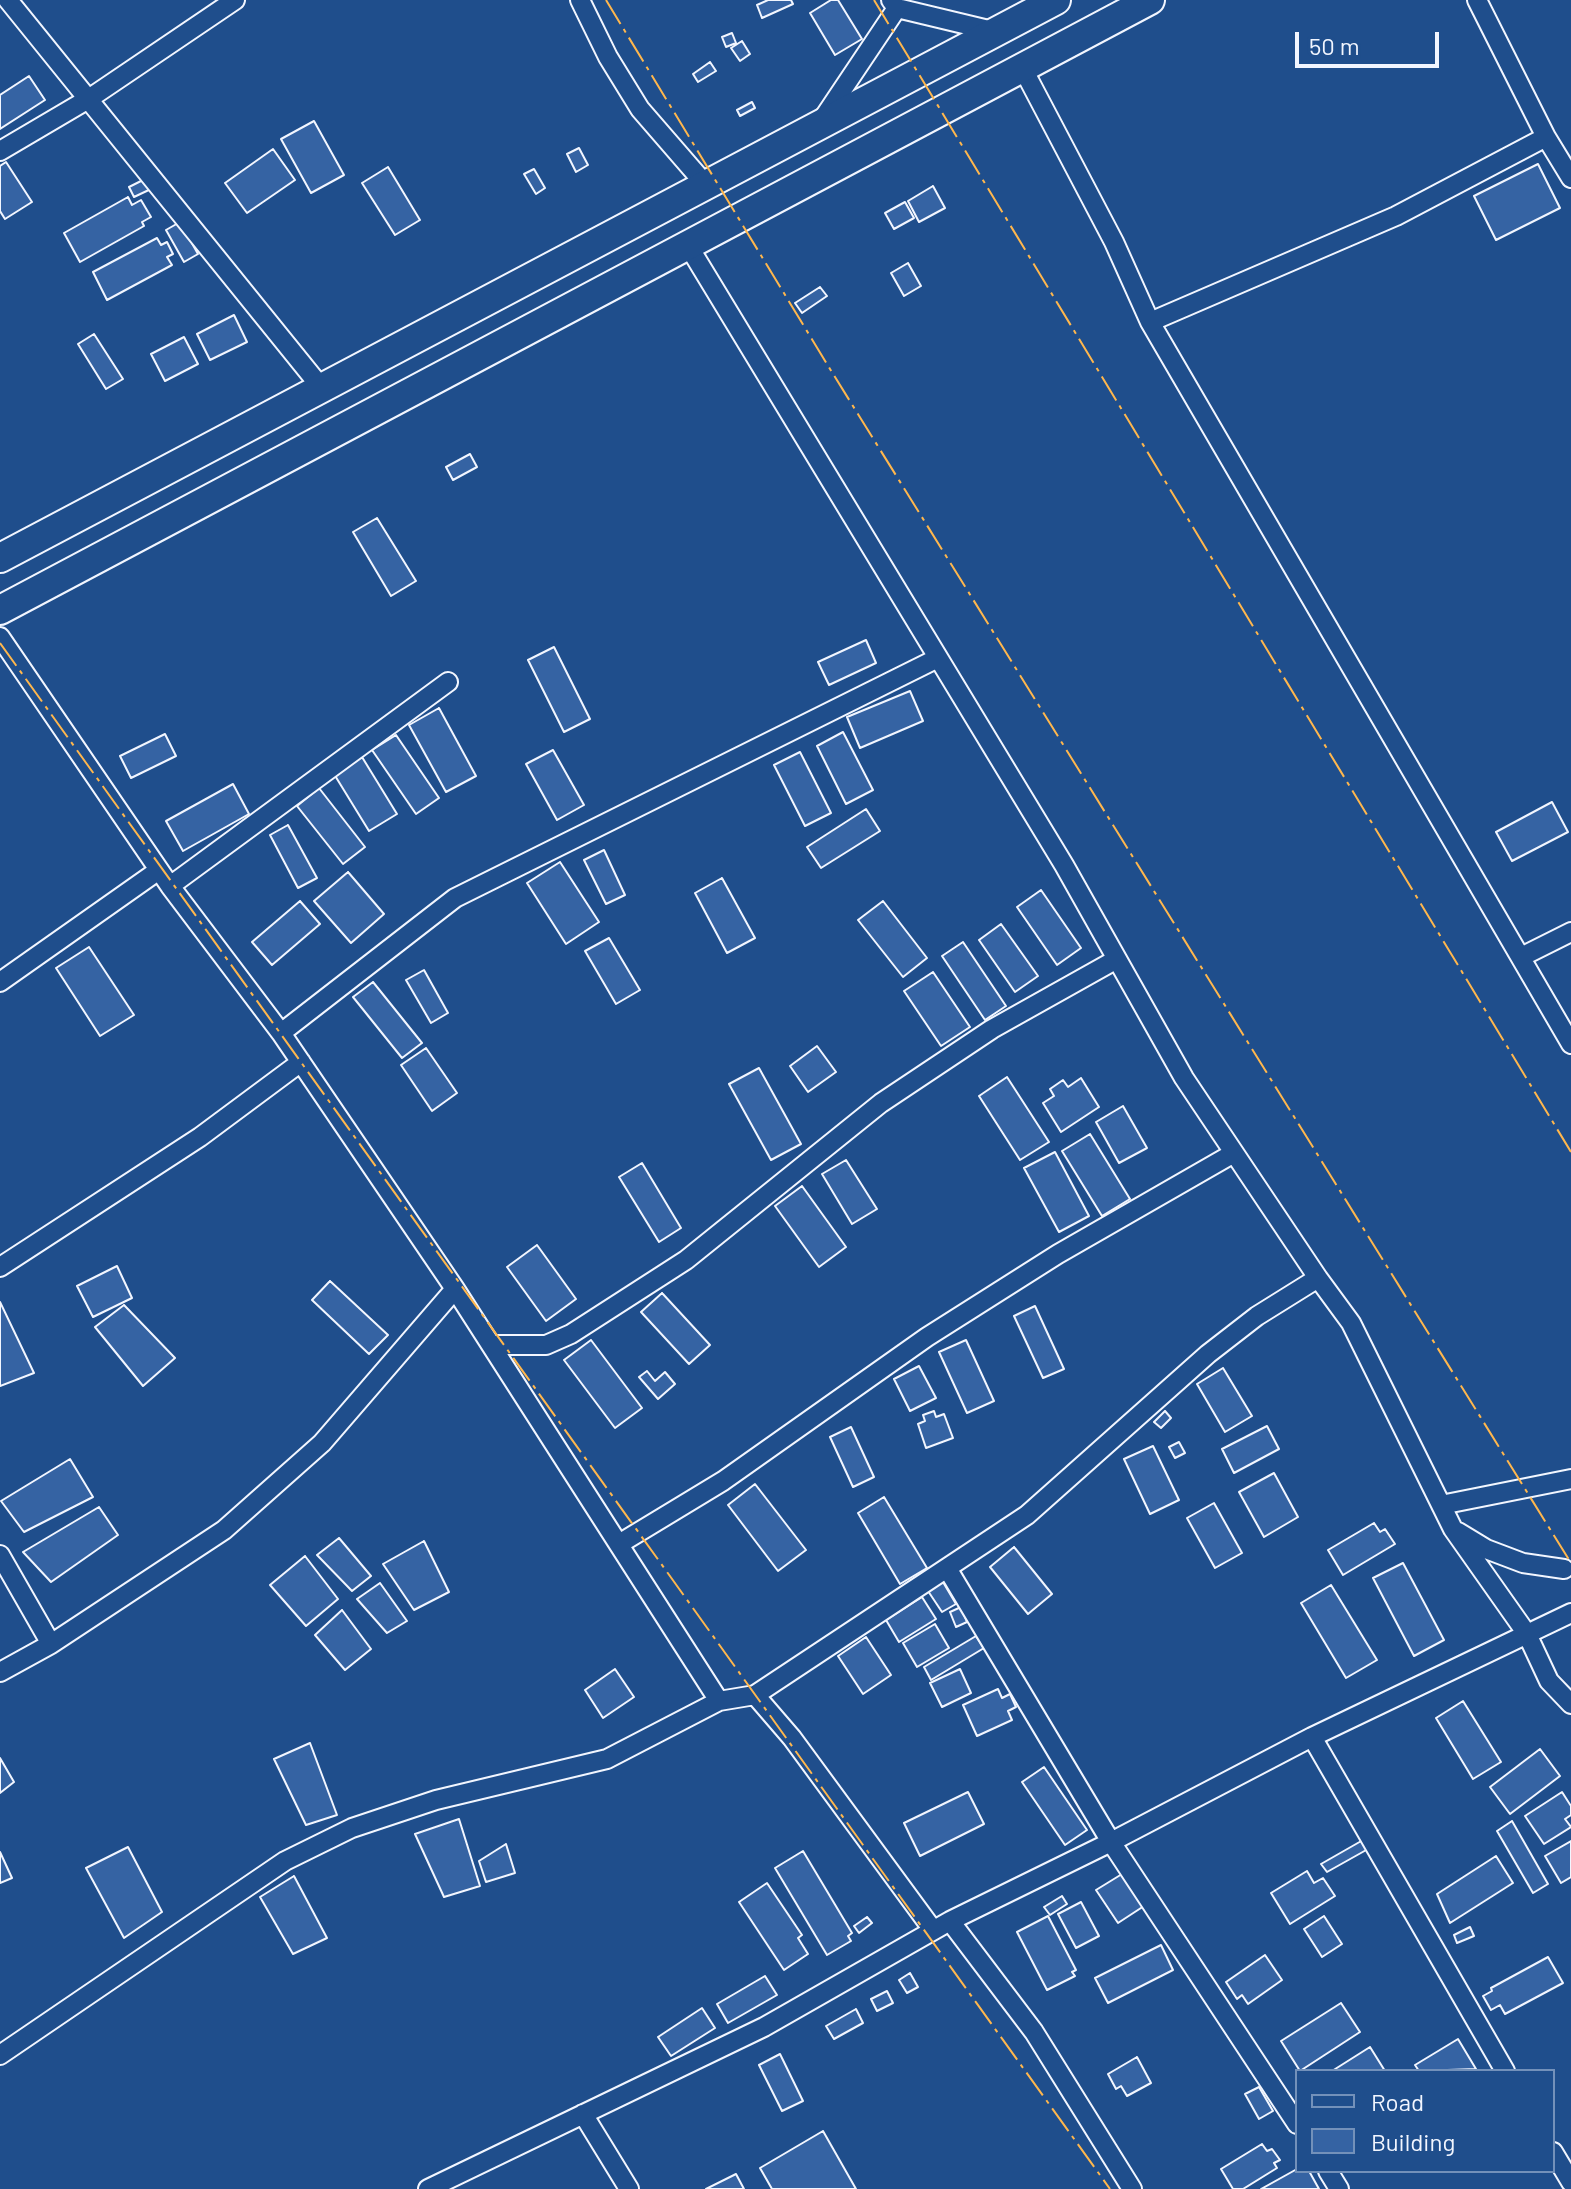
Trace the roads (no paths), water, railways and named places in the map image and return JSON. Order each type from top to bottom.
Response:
[{"type":"highway","points":[[0,558],[822,120],[1056,0]]},
{"type":"highway","points":[[0,610],[1150,0]]},
{"type":"street","points":[[8,0],[320,386]]},
{"type":"street","points":[[0,151],[90,98],[235,0]]},
{"type":"street","points":[[580,0],[608,57],[640,109],[705,184]]},
{"type":"street","points":[[1477,0],[1546,137],[1571,178]]},
{"type":"street","points":[[822,120],[894,4],[997,32]]},
{"type":"street","points":[[1022,67],[1114,242],[1150,322],[1571,1044]]},
{"type":"street","points":[[1150,322],[1396,216],[1546,137]]},
{"type":"street","points":[[689,247],[936,659],[1064,865],[1184,1078],[1351,1323],[1453,1529],[1527,1634],[1549,1681],[1571,1704]]},
{"type":"street","points":[[0,637],[170,886],[281,1033],[455,1289],[719,1701]]},
{"type":"street","points":[[281,1033],[455,898],[936,659]]},
{"type":"street","points":[[170,886],[448,682]]},
{"type":"street","points":[[0,982],[159,870]]},
{"type":"street","points":[[1521,957],[1571,932]]},
{"type":"street","points":[[492,1345],[546,1345],[571,1334],[686,1260],[881,1103],[992,1029],[1117,959]]},
{"type":"street","points":[[0,1267],[200,1137],[301,1062]]},
{"type":"street","points":[[619,1544],[723,1481],[993,1295],[1234,1153]]},
{"type":"street","points":[[0,2055],[285,1861],[352,1828],[436,1800],[607,1759],[719,1701],[755,1695],[1027,1515],[1208,1354],[1257,1316],[1318,1278]]},
{"type":"street","points":[[0,1672],[51,1644],[224,1530],[322,1443],[455,1289]]},
{"type":"street","points":[[1441,1505],[1571,1479]]},
{"type":"street","points":[[1453,1529],[1486,1549],[1523,1563],[1564,1569]]},
{"type":"street","points":[[0,1555],[51,1644]]},
{"type":"street","points":[[947,1568],[1111,1842],[1295,2121]]},
{"type":"street","points":[[428,2189],[764,2027],[942,1926],[1312,1737],[1571,1613]]},
{"type":"street","points":[[755,1695],[942,1926],[1034,2032],[1132,2189]]},
{"type":"street","points":[[1312,1737],[1504,2069]]},
{"type":"street","points":[[583,2114],[629,2189]]},
{"type":"street","points":[[1555,2155],[1571,2182]]}]
